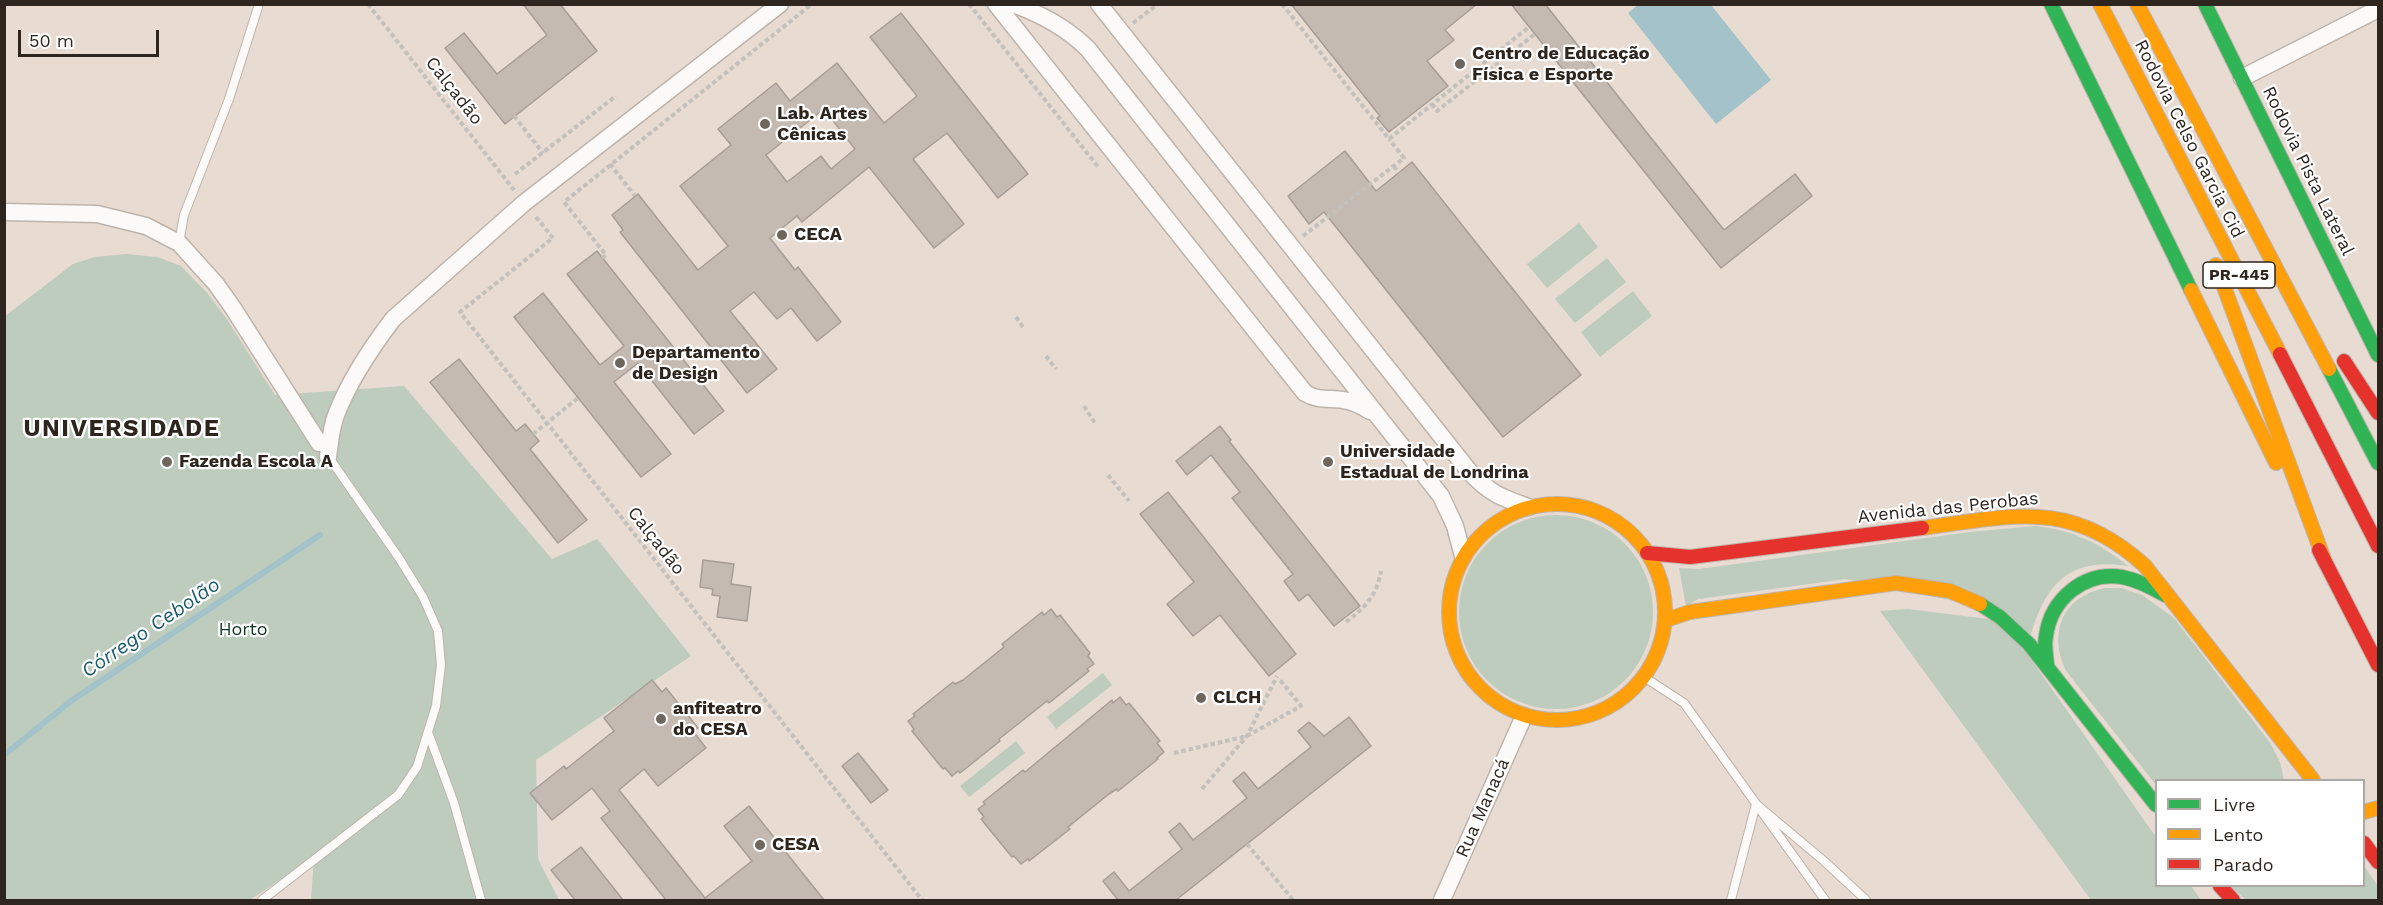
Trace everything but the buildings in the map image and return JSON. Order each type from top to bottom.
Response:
[{"type":"main road","name":"PR-445","points":[[2051,4],[2325,562],[2379,665]]},
{"type":"main road","name":"Rodovia Celso Garcia Cid","points":[[2100,4],[2379,546]]},
{"type":"main road","name":"Rodovia Celso Garcia Cid","points":[[2137,4],[2379,463]]},
{"type":"main road","name":"Rodovia Pista Lateral","points":[[2205,4],[2379,355]]},
{"type":"main road","points":[[2170,141],[2325,562]]},
{"type":"main road","points":[[2252,221],[2379,413]]},
{"type":"main road","points":[[1558,503],[1588,508],[1616,521],[1640,542],[1647,553],[1656,569],[1665,600],[1666,620],[1654,662],[1636,687],[1613,706],[1584,718],[1554,721],[1524,716],[1492,699],[1467,674],[1452,641],[1448,606],[1456,571],[1463,556],[1474,542],[1500,519],[1528,507],[1558,503]]},
{"type":"main road","name":"Avenida das Perobas","points":[[1647,553],[1690,557],[2022,515],[2044,514],[2067,519],[2093,528],[2115,540],[2145,566],[2312,779]]},
{"type":"main road","points":[[2047,664],[2043,647],[2048,618],[2055,603],[2080,583],[2095,578],[2128,579],[2146,585],[2174,602]]},
{"type":"main road","points":[[1666,620],[1690,612],[1896,583],[1948,591],[1967,597],[1985,607],[2025,639],[2155,802]]},
{"type":"main road","points":[[2293,755],[2297,779]]},
{"type":"main road","points":[[2365,844],[2379,862]]},
{"type":"street","points":[[324,450],[343,400],[367,357],[393,319],[524,203],[780,4]]},
{"type":"street","points":[[996,4],[1305,393],[1314,398],[1344,400],[1358,404],[1377,416]]},
{"type":"street","points":[[1100,4],[1469,471],[1483,486],[1498,497],[1528,507]]},
{"type":"street","points":[[1024,6],[1026,42]]},
{"type":"street","points":[[1024,6],[1062,27],[1088,49],[1441,496],[1455,526],[1463,556]]},
{"type":"street","points":[[2242,78],[2379,9]]},
{"type":"street","points":[[4,212],[98,214],[146,226],[174,239],[216,284],[324,450]]},
{"type":"street","name":"Rua Manacá","points":[[1442,900],[1524,716]]},
{"type":"lane","points":[[174,239],[230,99],[258,4]]},
{"type":"lane","points":[[262,900],[398,795],[417,767],[436,706],[441,665],[438,631],[423,597],[399,558],[324,450]]},
{"type":"lane","points":[[1644,676],[1684,703],[1825,900]]},
{"type":"lane","points":[[429,734],[454,803],[481,900]]},
{"type":"lane","points":[[1731,900],[1756,804]]},
{"type":"lane","points":[[1756,804],[1866,900]]},
{"type":"path","name":"Calçadão","points":[[368,4],[518,195]]},
{"type":"path","points":[[602,258],[606,255],[564,202],[812,4]]},
{"type":"path","points":[[969,4],[1099,168]]},
{"type":"path","points":[[1127,24],[1132,24],[1158,4]]},
{"type":"path","points":[[1282,4],[1404,158],[1298,240]]},
{"type":"path","points":[[1389,139],[1529,27]]},
{"type":"path","points":[[1432,104],[1437,111],[1535,34]]},
{"type":"path","points":[[515,174],[616,96]]},
{"type":"path","points":[[514,116],[543,153]]},
{"type":"path","points":[[610,164],[635,196]]},
{"type":"path","points":[[1394,166],[1398,173]]},
{"type":"path","name":"Calçadão","points":[[536,217],[553,238],[460,312],[922,900]]},
{"type":"path","points":[[1016,317],[1023,327]]},
{"type":"path","points":[[1046,356],[1056,369]]},
{"type":"path","points":[[533,434],[578,398]]},
{"type":"path","points":[[1084,405],[1095,423]]},
{"type":"path","points":[[1108,475],[1129,501]]},
{"type":"path","points":[[1346,622],[1362,610],[1378,588],[1381,572]]},
{"type":"path","points":[[1174,753],[1247,736],[1301,706],[1278,678],[1247,736],[1202,789]]},
{"type":"path","points":[[1247,844],[1293,900]]},
{"type":"green space","points":[[1579,223],[1598,247],[1547,288],[1527,264]]},
{"type":"green space","name":"Horto","points":[[126,254],[157,257],[181,266],[208,294],[226,318],[275,395],[404,386],[552,559],[597,539],[691,656],[536,760],[538,859],[559,900],[311,900],[314,857],[250,900],[5,900],[5,316],[73,264],[95,257]]},
{"type":"green space","points":[[1607,258],[1626,282],[1575,323],[1555,299]]},
{"type":"green space","points":[[1633,291],[1652,316],[1600,357],[1581,332]]},
{"type":"green space","points":[[1546,515],[1566,515],[1602,526],[1625,543],[1637,558],[1646,575],[1653,602],[1653,622],[1646,649],[1637,666],[1625,681],[1610,693],[1593,702],[1566,709],[1546,709],[1510,698],[1481,674],[1470,658],[1463,640],[1459,622],[1459,602],[1470,566],[1494,537],[1510,526],[1528,519]]},
{"type":"green space","points":[[2035,526],[2061,530],[2085,539],[2128,566],[2108,564],[2090,566],[2075,570],[2063,578],[2052,588],[2044,602],[2030,637],[2005,611],[1846,579],[1698,599],[1686,606],[1679,568],[1699,569],[1970,532]]},
{"type":"green space","points":[[2105,588],[2122,588],[2142,595],[2174,618],[2271,744],[2280,762],[2284,779],[2155,779],[2155,784],[2066,671],[2061,657],[2058,643],[2063,618],[2078,599]]},
{"type":"green space","points":[[1908,609],[2004,621],[2155,836],[2155,887],[2192,887],[2201,900],[2091,900],[1880,611]]},
{"type":"green space","points":[[1103,673],[1112,685],[1056,729],[1047,717]]},
{"type":"green space","points":[[1016,741],[1025,753],[969,797],[960,786]]},
{"type":"green space","points":[[2365,867],[2378,886],[2378,900],[2246,900],[2231,887],[2365,887]]},
{"type":"water","points":[[1639,4],[1711,5],[1771,80],[1716,124],[1628,13]]},
{"type":"waterway","name":"Córrego Cebolão","points":[[4,755],[71,701],[320,535]]},
{"type":"traffic: fast","points":[[2051,4],[2191,290]]},
{"type":"traffic: fast","points":[[2205,4],[2378,355]]},
{"type":"traffic: fast","points":[[2329,369],[2378,463]]},
{"type":"traffic: fast","points":[[2047,664],[2045,643],[2049,623],[2062,599],[2083,583],[2095,578],[2122,577],[2139,582],[2165,595]]},
{"type":"traffic: fast","points":[[1980,604],[2000,617],[2029,644],[2155,804]]},
{"type":"traffic: slow","points":[[2100,4],[2280,354]]},
{"type":"traffic: slow","points":[[2137,4],[2329,369]]},
{"type":"traffic: slow","points":[[2216,265],[2325,562]]},
{"type":"traffic: slow","points":[[2191,290],[2276,463]]},
{"type":"traffic: slow","points":[[1568,504],[1608,517],[1626,528],[1641,543],[1657,571],[1665,601],[1665,612],[1665,623],[1657,653],[1641,681],[1626,696],[1598,712],[1578,718],[1546,720],[1506,707],[1488,696],[1473,681],[1457,653],[1451,633],[1449,601],[1462,561],[1473,543],[1488,528],[1516,512],[1536,506],[1568,504]]},
{"type":"traffic: slow","points":[[1922,528],[1984,519],[2039,517],[2066,521],[2092,530],[2118,544],[2145,566],[2312,779]]},
{"type":"traffic: slow","points":[[1666,620],[1690,612],[1896,583],[1950,591],[1980,604]]},
{"type":"traffic: slow","points":[[2365,812],[2378,808]]},
{"type":"traffic: jam","points":[[2280,354],[2378,546]]},
{"type":"traffic: jam","points":[[2344,361],[2378,413]]},
{"type":"traffic: jam","points":[[1647,553],[1690,557],[1922,528]]},
{"type":"traffic: jam","points":[[2319,550],[2378,665]]},
{"type":"traffic: jam","points":[[2365,844],[2378,862]]},
{"type":"traffic: jam","points":[[2221,887],[2233,900]]},
{"type":"place","name":"Centro de Educação Física e Esporte","points":[[1460,64]]},
{"type":"place","name":"Lab. Artes Cênicas","points":[[765,124]]},
{"type":"place","name":"CECA","points":[[782,235]]},
{"type":"place","name":"Departamento de Design","points":[[620,363]]},
{"type":"place","name":"Fazenda Escola A","points":[[167,462]]},
{"type":"place","name":"Universidade Estadual de Londrina","points":[[1328,462]]},
{"type":"place","name":"CLCH","points":[[1201,698]]},
{"type":"place","name":"anfiteatro do CESA","points":[[661,719]]},
{"type":"place","name":"CESA","points":[[760,845]]},
{"type":"district","name":"UNIVERSIDADE","points":[[122,429]]}]
